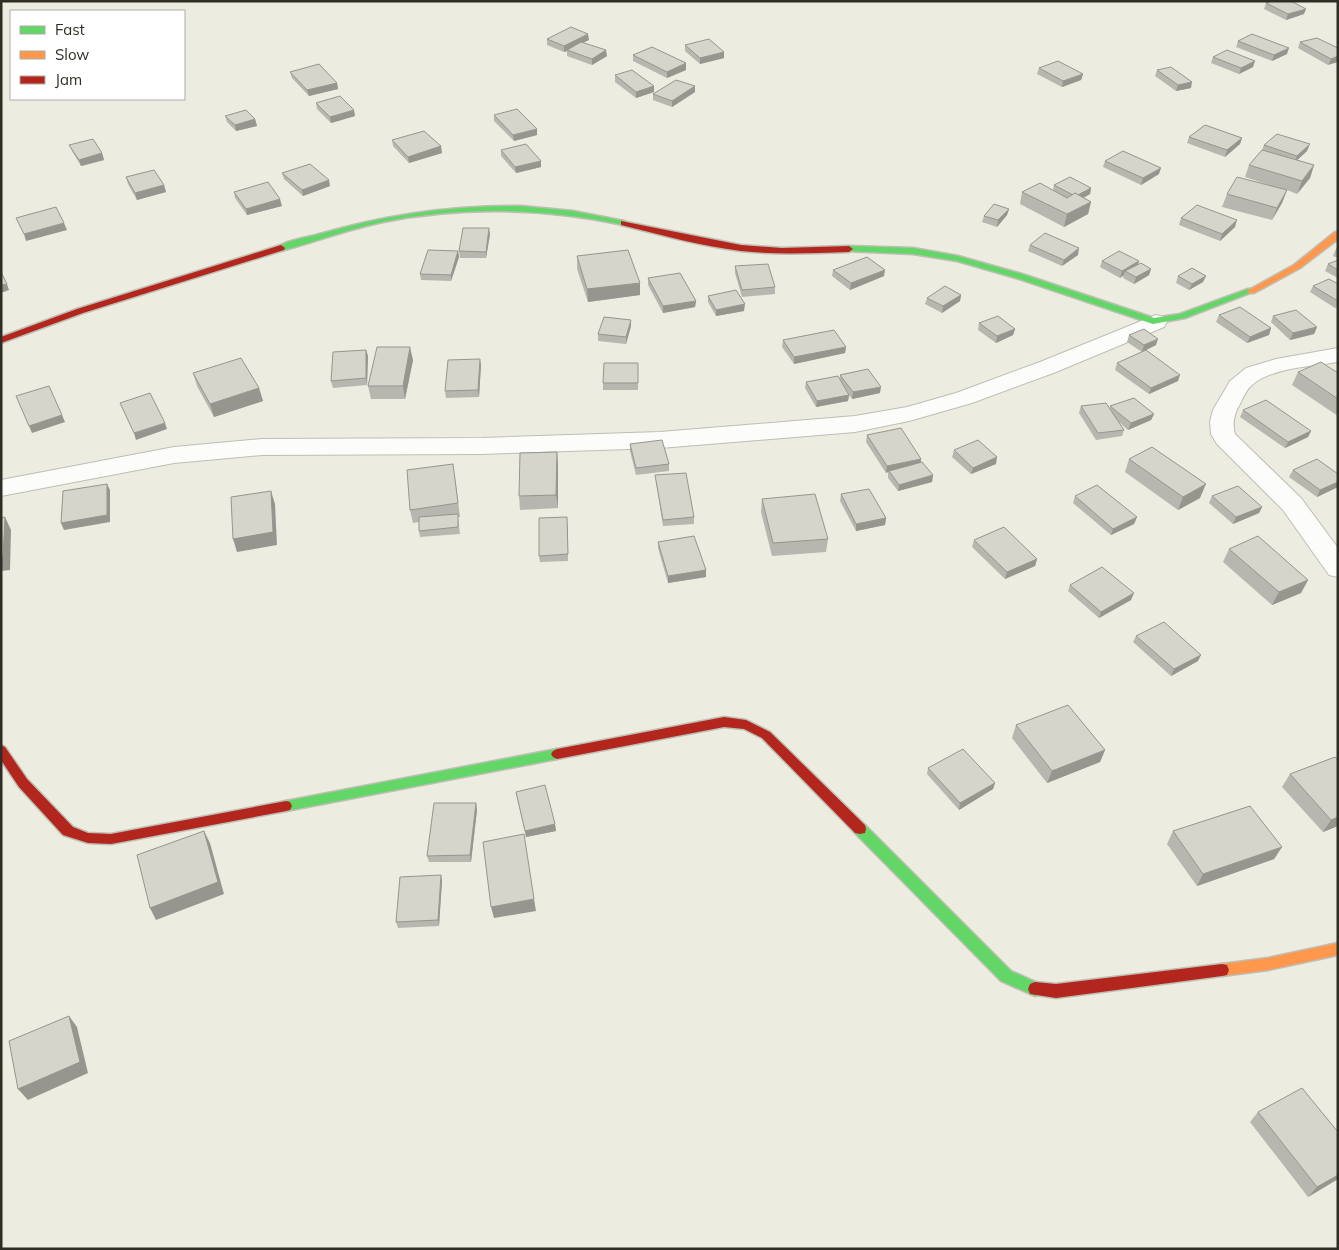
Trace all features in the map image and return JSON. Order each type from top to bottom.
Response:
[{"type":"street","points":[[1,340],[39,324],[97,305],[352,227],[412,214],[474,210],[545,211],[578,214],[699,242],[740,248],[781,251],[870,249],[910,251],[938,256],[1021,278],[1156,322]]},
{"type":"street","points":[[1,488],[174,455],[262,446],[482,446],[660,440],[854,424],[910,414],[964,398],[1048,367],[1156,322],[1215,305],[1277,280],[1304,264],[1338,234]]},
{"type":"street","points":[[1338,355],[1269,368],[1248,375],[1242,381],[1226,408],[1220,423],[1225,438],[1292,504],[1338,568]]},
{"type":"street","points":[[1,750],[23,783],[68,831],[88,838],[111,839],[724,722],[738,722],[753,726],[766,734],[1006,976],[1033,989],[1056,991],[1268,964],[1338,949]]},
{"type":"building","points":[[1272,1],[1291,1],[1306,9],[1288,14],[1266,3]]},
{"type":"building","points":[[571,27],[588,34],[564,46],[547,39]]},
{"type":"building","points":[[1252,34],[1289,48],[1274,55],[1238,41]]},
{"type":"building","points":[[1317,38],[1338,48],[1338,56],[1331,59],[1300,42]]},
{"type":"building","points":[[709,39],[724,52],[700,58],[685,45]]},
{"type":"building","points":[[581,42],[606,50],[592,59],[567,50]]},
{"type":"building","points":[[652,47],[686,63],[667,72],[633,55]]},
{"type":"building","points":[[1227,50],[1255,61],[1241,68],[1213,57]]},
{"type":"building","points":[[1058,61],[1083,74],[1063,81],[1039,68]]},
{"type":"building","points":[[319,64],[337,83],[307,90],[290,72]]},
{"type":"building","points":[[1171,67],[1192,82],[1178,85],[1157,70]]},
{"type":"building","points":[[632,70],[654,86],[636,92],[615,75]]},
{"type":"building","points":[[676,80],[695,86],[672,101],[653,94]]},
{"type":"building","points":[[340,96],[354,110],[330,117],[316,103]]},
{"type":"building","points":[[517,109],[537,129],[513,135],[494,115]]},
{"type":"building","points":[[246,110],[255,119],[235,125],[225,116]]},
{"type":"building","points":[[1205,125],[1242,138],[1227,150],[1189,137]]},
{"type":"building","points":[[424,131],[441,146],[408,157],[392,140]]},
{"type":"building","points":[[1277,134],[1310,144],[1297,156],[1264,145]]},
{"type":"building","points":[[93,139],[102,153],[79,160],[69,145]]},
{"type":"building","points":[[526,144],[541,161],[515,167],[501,150]]},
{"type":"building","points":[[1262,150],[1314,165],[1302,181],[1249,165]]},
{"type":"building","points":[[1123,151],[1161,168],[1143,178],[1105,161]]},
{"type":"building","points":[[310,164],[329,180],[302,190],[282,173]]},
{"type":"building","points":[[154,170],[164,185],[135,193],[126,177]]},
{"type":"building","points":[[1070,177],[1091,188],[1078,195],[1075,193],[1073,195],[1054,185]]},
{"type":"building","points":[[1237,177],[1287,190],[1277,208],[1227,194]]},
{"type":"building","points":[[268,182],[280,199],[246,209],[234,192]]},
{"type":"building","points":[[1040,183],[1067,198],[1075,193],[1091,202],[1067,214],[1022,192]]},
{"type":"building","points":[[994,204],[1009,209],[998,220],[984,216]]},
{"type":"building","points":[[1197,205],[1237,220],[1222,234],[1181,218]]},
{"type":"building","points":[[56,207],[64,223],[24,234],[16,218]]},
{"type":"building","points":[[463,228],[489,228],[486,252],[459,251]]},
{"type":"building","points":[[1045,233],[1079,248],[1064,260],[1030,245]]},
{"type":"building","points":[[428,250],[458,251],[451,275],[420,274]]},
{"type":"building","points":[[628,250],[640,283],[587,289],[577,256]]},
{"type":"building","points":[[1119,251],[1139,261],[1122,271],[1102,261]]},
{"type":"building","points":[[867,257],[885,270],[851,283],[833,270]]},
{"type":"building","points":[[1338,260],[1338,270],[1328,264]]},
{"type":"building","points":[[1141,263],[1151,269],[1136,277],[1125,271]]},
{"type":"building","points":[[768,264],[775,287],[742,290],[735,266]]},
{"type":"building","points":[[1192,268],[1206,276],[1192,284],[1178,276]]},
{"type":"building","points":[[1,272],[7,284],[1,285]]},
{"type":"building","points":[[680,273],[696,301],[663,306],[648,278]]},
{"type":"building","points":[[1329,279],[1338,284],[1338,301],[1313,286]]},
{"type":"building","points":[[945,286],[961,295],[943,306],[927,298]]},
{"type":"building","points":[[736,290],[745,304],[716,310],[708,296]]},
{"type":"building","points":[[1240,307],[1271,328],[1250,337],[1219,315]]},
{"type":"building","points":[[1296,310],[1317,327],[1293,333],[1273,316]]},
{"type":"building","points":[[998,316],[1015,329],[997,336],[979,323]]},
{"type":"building","points":[[604,317],[631,320],[626,337],[598,334]]},
{"type":"building","points":[[1144,329],[1158,339],[1144,345],[1129,335]]},
{"type":"building","points":[[834,330],[846,347],[794,357],[783,340]]},
{"type":"building","points":[[377,347],[410,347],[403,386],[368,386]]},
{"type":"building","points":[[366,350],[366,378],[331,381],[333,352]]},
{"type":"building","points":[[1146,350],[1180,375],[1151,388],[1117,363]]},
{"type":"building","points":[[241,358],[259,388],[210,404],[193,373]]},
{"type":"building","points":[[480,359],[478,390],[445,391],[448,360]]},
{"type":"building","points":[[1321,362],[1338,373],[1338,399],[1298,372]]},
{"type":"building","points":[[604,363],[638,363],[638,383],[603,383]]},
{"type":"building","points":[[868,369],[881,387],[853,392],[840,375]]},
{"type":"building","points":[[838,376],[849,395],[817,401],[806,382]]},
{"type":"building","points":[[49,386],[62,415],[29,426],[16,396]]},
{"type":"building","points":[[150,393],[165,423],[134,433],[120,403]]},
{"type":"building","points":[[1134,398],[1154,414],[1131,423],[1110,406]]},
{"type":"building","points":[[1266,400],[1311,431],[1288,442],[1243,410]]},
{"type":"building","points":[[1106,403],[1124,430],[1098,433],[1081,406]]},
{"type":"building","points":[[901,428],[921,459],[887,466],[867,435]]},
{"type":"building","points":[[662,440],[669,464],[636,468],[630,444]]},
{"type":"building","points":[[978,440],[997,457],[973,468],[954,450]]},
{"type":"building","points":[[1152,447],[1206,484],[1183,497],[1129,459]]},
{"type":"building","points":[[557,452],[556,495],[519,496],[520,453]]},
{"type":"building","points":[[1317,459],[1338,474],[1338,482],[1320,490],[1293,470]]},
{"type":"building","points":[[922,462],[933,475],[899,485],[889,471]]},
{"type":"building","points":[[453,464],[458,503],[410,510],[407,470]]},
{"type":"building","points":[[686,473],[694,517],[663,520],[655,475]]},
{"type":"building","points":[[107,484],[107,515],[61,523],[63,491]]},
{"type":"building","points":[[1097,485],[1137,517],[1113,529],[1075,496]]},
{"type":"building","points":[[1238,486],[1262,507],[1236,517],[1212,496]]},
{"type":"building","points":[[869,489],[886,518],[856,524],[841,494]]},
{"type":"building","points":[[271,491],[273,532],[233,539],[231,497]]},
{"type":"building","points":[[815,494],[828,539],[773,543],[762,499]]},
{"type":"building","points":[[458,514],[458,527],[419,531],[419,517]]},
{"type":"building","points":[[5,517],[3,557],[1,557],[1,518]]},
{"type":"building","points":[[567,517],[568,554],[539,556],[539,518]]},
{"type":"building","points":[[1004,527],[1037,559],[1007,572],[974,540]]},
{"type":"building","points":[[694,536],[706,570],[668,576],[658,542]]},
{"type":"building","points":[[1258,536],[1308,580],[1279,592],[1229,549]]},
{"type":"building","points":[[1102,567],[1134,593],[1101,612],[1070,585]]},
{"type":"building","points":[[1164,622],[1201,655],[1174,669],[1136,636]]},
{"type":"building","points":[[1068,705],[1105,750],[1052,771],[1016,725]]},
{"type":"building","points":[[963,749],[995,783],[960,803],[928,768]]},
{"type":"building","points":[[1335,757],[1338,760],[1338,817],[1331,820],[1290,774]]},
{"type":"building","points":[[545,785],[555,824],[525,831],[516,792]]},
{"type":"building","points":[[434,803],[476,803],[470,855],[427,856]]},
{"type":"building","points":[[1250,806],[1282,847],[1203,874],[1173,831]]},
{"type":"building","points":[[204,831],[218,882],[150,908],[137,855]]},
{"type":"building","points":[[524,834],[534,899],[491,907],[483,842]]},
{"type":"building","points":[[441,875],[438,920],[396,922],[400,877]]},
{"type":"building","points":[[69,1016],[80,1062],[18,1089],[9,1041]]},
{"type":"building","points":[[1302,1088],[1338,1132],[1338,1175],[1317,1187],[1258,1112]]},
{"type":"traffic: fast","points":[[281,248],[383,220],[418,214],[469,209],[547,210],[624,223]]},
{"type":"traffic: fast","points":[[849,249],[913,251],[958,259],[1019,276],[1153,321],[1182,316],[1251,291]]},
{"type":"traffic: fast","points":[[286,806],[557,754]]},
{"type":"traffic: fast","points":[[860,829],[1006,976],[1035,989]]},
{"type":"traffic: slow","points":[[1251,291],[1297,267],[1338,234]]},
{"type":"traffic: slow","points":[[1222,970],[1268,964],[1338,949]]},
{"type":"traffic: jam","points":[[624,223],[696,240],[741,248],[782,250],[849,249]]},
{"type":"traffic: jam","points":[[1,340],[80,311],[281,248]]},
{"type":"traffic: jam","points":[[557,754],[724,722],[746,725],[766,735],[860,829]]},
{"type":"traffic: jam","points":[[1,750],[23,783],[68,831],[88,838],[111,839],[286,806]]},
{"type":"traffic: jam","points":[[1035,989],[1056,991],[1222,970]]}]
